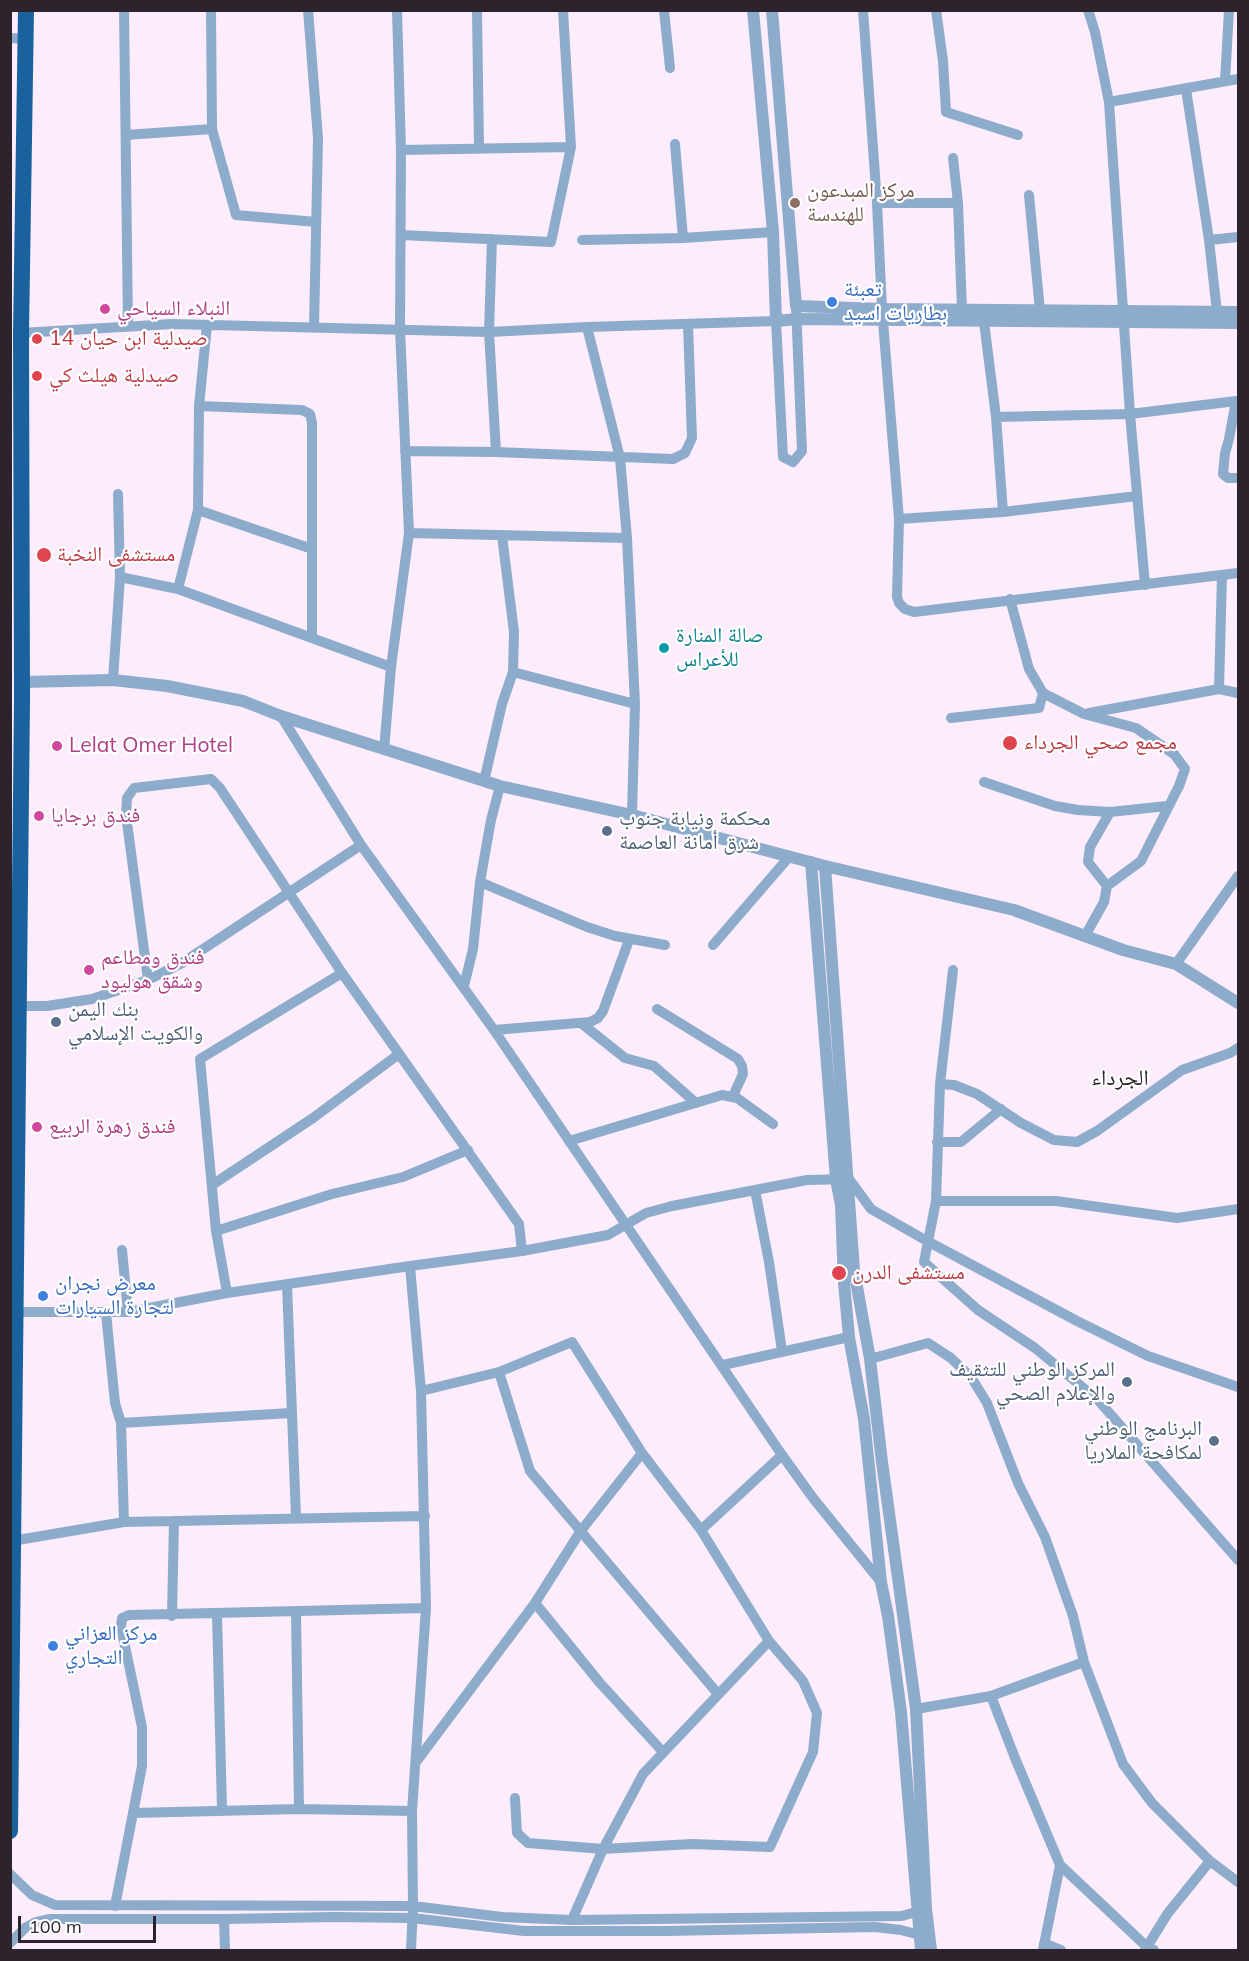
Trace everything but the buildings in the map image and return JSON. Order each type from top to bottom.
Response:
[{"type":"highway","points":[[10,1831],[18,1006],[14,984],[21,333],[18,39],[26,10]]},
{"type":"street","points":[[124,10],[128,327]]},
{"type":"street","points":[[211,10],[212,129],[236,215],[316,222]]},
{"type":"street","points":[[308,10],[318,138],[314,327]]},
{"type":"street","points":[[384,750],[391,667],[409,533],[400,329],[401,150],[397,10]]},
{"type":"street","points":[[477,10],[479,149]]},
{"type":"street","points":[[401,235],[551,242],[571,147],[563,10]]},
{"type":"street","points":[[664,10],[670,68]]},
{"type":"street","points":[[753,10],[773,232],[783,457],[793,462],[802,452],[797,313],[772,10]]},
{"type":"street","points":[[863,10],[877,203],[882,315],[899,519],[897,597],[899,603],[905,609],[914,612],[1239,573]]},
{"type":"street","points":[[936,10],[943,61],[946,112],[1018,135]]},
{"type":"street","points":[[1089,10],[1109,102],[1130,414],[1145,585]]},
{"type":"street","points":[[1225,81],[1229,10]]},
{"type":"street","points":[[1109,102],[1239,79]]},
{"type":"street","points":[[1186,89],[1209,240],[1217,312]]},
{"type":"street","points":[[126,135],[212,129]]},
{"type":"street","points":[[675,144],[684,238]]},
{"type":"street","points":[[401,150],[571,147]]},
{"type":"street","points":[[953,158],[958,204],[962,310]]},
{"type":"street","points":[[1029,195],[1040,311]]},
{"type":"street","points":[[877,203],[958,204]]},
{"type":"street","points":[[582,240],[684,238],[773,232]]},
{"type":"street","points":[[1209,240],[1239,237]]},
{"type":"street","points":[[492,239],[489,332],[496,452]]},
{"type":"street","points":[[775,308],[797,313],[882,315],[1124,317],[1239,312]]},
{"type":"street","points":[[882,315],[962,310],[983,315],[1040,311],[1239,323]]},
{"type":"street","points":[[21,333],[207,325],[489,332],[776,321],[797,313]]},
{"type":"street","points":[[983,315],[996,417],[1003,512]]},
{"type":"street","points":[[405,451],[673,459],[685,453],[692,438],[688,324]]},
{"type":"street","points":[[178,589],[198,510],[199,406],[207,325]]},
{"type":"street","points":[[587,327],[620,458],[627,538],[635,704],[632,815]]},
{"type":"street","points":[[996,417],[1130,414],[1237,401],[1224,453],[1224,474],[1228,478],[1239,478]]},
{"type":"street","points":[[199,406],[302,410],[310,414],[312,423],[312,638]]},
{"type":"street","points":[[113,680],[120,577],[118,494]]},
{"type":"street","points":[[899,519],[1003,512],[1137,496]]},
{"type":"street","points":[[198,510],[312,549]]},
{"type":"street","points":[[409,533],[627,538]]},
{"type":"street","points":[[484,781],[501,704],[513,672],[514,632],[502,536]]},
{"type":"street","points":[[1219,689],[1222,575]]},
{"type":"street","points":[[120,577],[178,589],[391,667]]},
{"type":"street","points":[[1010,599],[1029,669],[1043,693],[1084,714],[1136,728],[1174,754],[1185,769],[1179,786],[1141,861],[1107,886],[1104,902],[1085,936]]},
{"type":"street","points":[[513,672],[635,704]]},
{"type":"street","points":[[16,682],[113,680],[167,686],[243,701],[280,716],[500,786],[632,815],[825,866],[1014,910],[1123,950],[1176,964],[1239,1003]]},
{"type":"street","points":[[1084,714],[1219,689],[1239,693]]},
{"type":"street","points":[[951,718],[1039,708],[1043,693]]},
{"type":"street","points":[[280,716],[361,845],[494,1029],[782,1455],[813,1498],[881,1582],[898,1584]]},
{"type":"street","points":[[148,980],[126,815],[127,798],[134,788],[211,779],[220,788],[342,973],[519,1224],[522,1251]]},
{"type":"street","points":[[984,782],[1055,806],[1110,812],[1167,806]]},
{"type":"street","points":[[464,986],[473,949],[480,882],[491,820],[500,786]]},
{"type":"street","points":[[1107,886],[1088,862],[1090,847],[1110,812]]},
{"type":"street","points":[[18,1006],[47,1006],[92,999],[148,980],[182,963],[361,845]]},
{"type":"street","points":[[712,945],[789,857]]},
{"type":"street","points":[[811,862],[854,1270],[870,1359],[916,1709],[922,1911]]},
{"type":"street","points":[[825,866],[843,1179],[841,1205],[844,1283],[849,1337],[864,1419],[881,1582],[901,1712],[926,1941],[921,1950]]},
{"type":"street","points":[[1176,964],[1239,876]]},
{"type":"street","points":[[480,882],[587,927],[629,940],[665,945]]},
{"type":"street","points":[[494,1029],[594,1021],[602,1014],[629,940]]},
{"type":"street","points":[[953,970],[940,1084],[936,1202],[924,1262],[978,1310],[1035,1348],[1098,1400],[1239,1560]]},
{"type":"street","points":[[227,1293],[216,1231],[200,1059],[342,973]]},
{"type":"street","points":[[657,1009],[738,1059],[743,1074],[733,1096]]},
{"type":"street","points":[[581,1023],[625,1058],[654,1066],[696,1103]]},
{"type":"street","points":[[940,1084],[954,1085],[977,1094],[1022,1123],[1054,1140],[1077,1142],[1097,1131],[1182,1070],[1239,1048]]},
{"type":"street","points":[[212,1185],[313,1118],[399,1054]]},
{"type":"street","points":[[569,1141],[722,1095],[733,1096],[773,1124]]},
{"type":"street","points":[[937,1142],[961,1142],[1001,1109]]},
{"type":"street","points":[[216,1231],[332,1194],[403,1177],[468,1150]]},
{"type":"street","points":[[14,1312],[128,1312],[227,1293],[522,1251],[608,1235],[646,1213],[807,1180],[843,1179],[872,1209],[1077,1321],[1148,1356],[1239,1388]]},
{"type":"street","points":[[756,1190],[782,1351]]},
{"type":"street","points":[[936,1202],[1056,1201],[1177,1218],[1239,1209]]},
{"type":"street","points":[[122,1250],[128,1312]]},
{"type":"street","points":[[410,1266],[421,1391],[426,1608],[412,1811],[411,1950]]},
{"type":"street","points":[[287,1285],[296,1517]]},
{"type":"street","points":[[106,1312],[115,1403],[121,1423],[124,1522]]},
{"type":"street","points":[[723,1365],[849,1337]]},
{"type":"street","points":[[421,1391],[499,1372],[572,1342],[642,1453],[701,1530],[769,1641],[803,1681],[817,1713],[813,1752],[770,1847],[692,1844],[603,1849],[528,1843],[517,1833],[515,1798]]},
{"type":"street","points":[[870,1359],[928,1343],[951,1358],[971,1377],[987,1403],[1018,1483],[1045,1537],[1073,1616],[1084,1662],[1123,1764],[1152,1803],[1210,1861],[1239,1882]]},
{"type":"street","points":[[499,1372],[530,1471],[717,1694]]},
{"type":"street","points":[[121,1423],[291,1413]]},
{"type":"street","points":[[416,1762],[535,1603],[580,1532],[642,1453]]},
{"type":"street","points":[[701,1530],[782,1455]]},
{"type":"street","points":[[12,1541],[124,1522],[425,1516]]},
{"type":"street","points":[[172,1616],[174,1521]]},
{"type":"street","points":[[535,1603],[600,1683],[663,1752]]},
{"type":"street","points":[[115,1906],[142,1766],[142,1727],[121,1627],[122,1618],[426,1608]]},
{"type":"street","points":[[296,1612],[299,1809]]},
{"type":"street","points":[[217,1615],[222,1810]]},
{"type":"street","points":[[572,1920],[603,1849],[643,1774],[769,1641]]},
{"type":"street","points":[[916,1709],[991,1696],[1084,1662]]},
{"type":"street","points":[[991,1696],[1060,1865],[1148,1949],[1168,1913],[1210,1861]]},
{"type":"street","points":[[133,1813],[299,1809],[412,1811]]},
{"type":"street","points":[[1060,1865],[1043,1947],[1060,1950]]},
{"type":"street","points":[[10,1874],[32,1895],[55,1905],[413,1906],[502,1917],[572,1920],[902,1917],[922,1911]]},
{"type":"street","points":[[54,1919],[55,1905]]},
{"type":"street","points":[[10,1943],[30,1924],[54,1919],[334,1917],[412,1918],[524,1931],[875,1927],[902,1930],[926,1941]]},
{"type":"street","points":[[224,1919],[225,1950]]},
{"type":"place","name":"مركز المبدعون للهندسة","points":[[795,203]]},
{"type":"place","name":"تعبئة بطاريات اسيد","points":[[832,302]]},
{"type":"place","name":"النبلاء السياحي","points":[[105,309]]},
{"type":"place","name":"صيدلية ابن حيان 14","points":[[37,339]]},
{"type":"place","name":"صيدلية هيلث كي","points":[[37,376]]},
{"type":"place","name":"مستشفى النخبة","points":[[44,555]]},
{"type":"place","name":"صالة المنارة للأعراس","points":[[664,648]]},
{"type":"place","name":"مجمع صحي الجرداء","points":[[1010,743]]},
{"type":"place","name":"Lelat Omer Hotel","points":[[57,746]]},
{"type":"place","name":"فندق برجايا","points":[[39,816]]},
{"type":"place","name":"محكمة ونيابة جنوب شرق أمانة العاصمة","points":[[607,831]]},
{"type":"place","name":"فندق ومطاعم وشقق هوليود","points":[[89,970]]},
{"type":"place","name":"بنك اليمن والكويت الإسلامي","points":[[56,1022]]},
{"type":"place","name":"فندق زهرة الربيع","points":[[37,1127]]},
{"type":"place","name":"مستشفى الدرن","points":[[839,1273]]},
{"type":"place","name":"معرض نجران لتجارة السيارات","points":[[43,1296]]},
{"type":"place","name":"المركز الوطني للتثقيف والإعلام الصحي","points":[[1127,1382]]},
{"type":"place","name":"البرنامج الوطني لمكافحة الملاريا","points":[[1214,1441]]},
{"type":"place","name":"مركز العزاني التجاري","points":[[53,1646]]},
{"type":"district","name":"الجرداء","points":[[1120,1078]]}]
